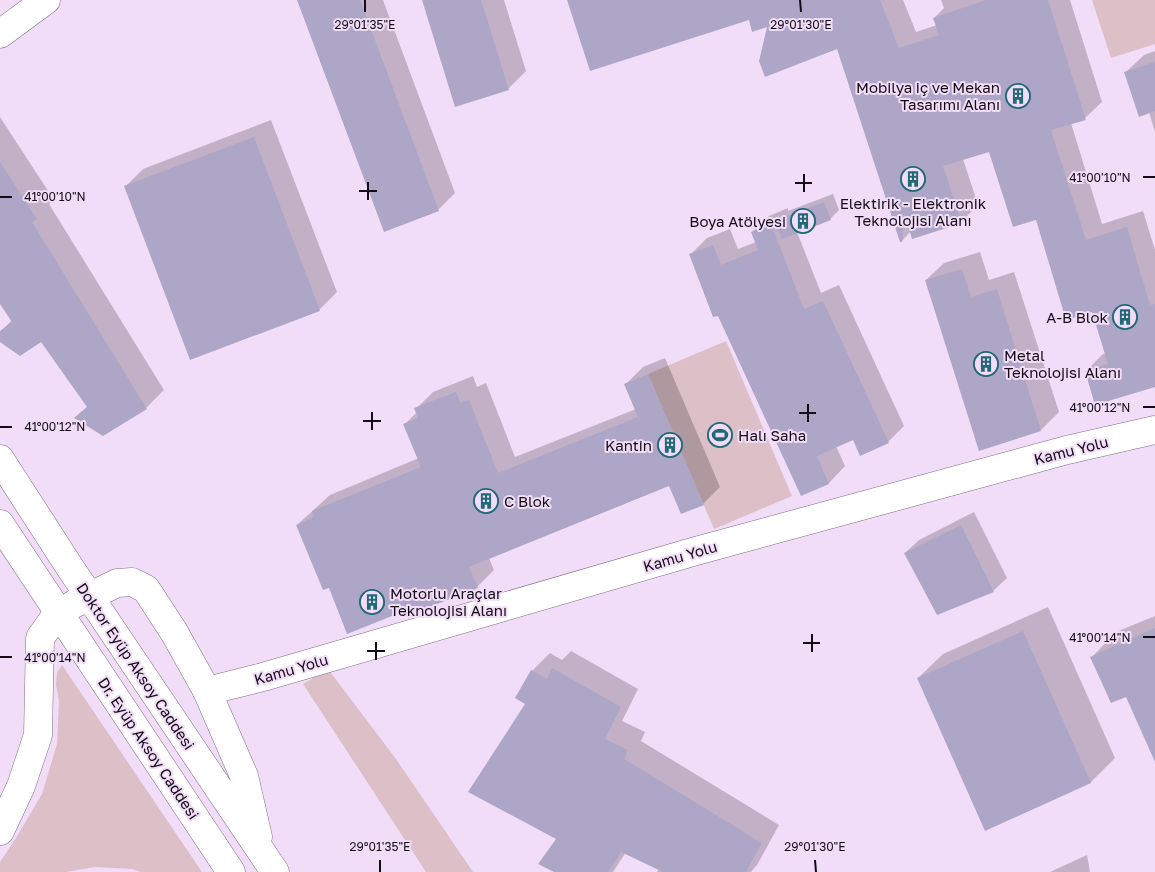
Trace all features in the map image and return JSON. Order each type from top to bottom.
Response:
[{"type":"main road","points":[[0,34],[46,0]]},
{"type":"main road","name":"Kamu Yolu","points":[[207,692],[715,546],[1058,452],[1155,430]]},
{"type":"main road","name":"Doktor Eyüp Aksoy Caddesi","points":[[0,459],[89,597],[268,862]]},
{"type":"main road","name":"Dr. Eyüp Aksoy Caddesi","points":[[0,524],[231,872]]},
{"type":"main road","points":[[0,831],[21,786],[38,735],[40,638],[58,613],[117,583],[132,582],[146,589],[174,632],[207,692],[244,776],[268,862]]},
{"type":"shaded area","points":[[1092,0],[1155,0],[1155,44],[1111,58]]},
{"type":"shaded area","name":"Halı Saha","points":[[726,341],[792,496],[714,529],[648,374]]},
{"type":"shaded area","points":[[62,665],[202,872],[141,872],[132,869],[95,867],[66,872],[0,872],[0,862],[42,794],[57,744],[59,701],[56,685],[57,673]]},
{"type":"shaded area","points":[[328,669],[396,759],[473,872],[426,872],[303,684]]},
{"type":"building","points":[[297,0],[360,0],[439,211],[384,232]]},
{"type":"building","points":[[422,0],[481,0],[509,90],[455,107]]},
{"type":"building","points":[[567,0],[880,0],[899,48],[939,35],[933,18],[986,0],[1048,0],[1086,120],[1051,130],[1086,240],[1127,227],[1150,305],[1155,304],[1155,387],[1095,405],[1085,371],[1108,364],[1092,312],[1066,320],[1036,220],[1013,227],[989,152],[943,166],[962,223],[912,239],[904,212],[902,242],[900,242],[837,49],[765,77],[759,61],[767,27],[752,32],[749,20],[590,71]]},
{"type":"building","points":[[1155,62],[1155,111],[1139,117],[1124,72]]},
{"type":"building","points":[[254,137],[320,311],[190,360],[124,186]]},
{"type":"building","points":[[0,162],[37,219],[32,222],[147,409],[103,436],[74,418],[87,407],[41,342],[20,356],[0,342],[0,331],[12,322],[0,304]]},
{"type":"building","name":"Boya Atölyesi","points":[[824,202],[831,220],[782,239],[775,221]]},
{"type":"building","points":[[771,224],[804,309],[823,301],[889,443],[860,456],[853,440],[817,456],[829,484],[801,496],[718,316],[713,317],[689,254],[713,245],[721,265],[758,250],[751,232]]},
{"type":"building","name":"Metal Teknolojisi Alanı","points":[[962,269],[971,297],[997,289],[1041,431],[979,451],[925,280]]},
{"type":"building","name":"C Blok","points":[[648,374],[704,505],[681,514],[669,486],[469,567],[478,588],[414,613],[412,608],[347,634],[329,588],[323,590],[296,525],[314,517],[312,511],[421,467],[403,424],[418,418],[414,408],[456,392],[460,403],[469,400],[498,473],[638,417],[624,384]]},
{"type":"building","points":[[961,525],[994,592],[937,615],[904,553]]},
{"type":"building","points":[[1155,628],[1155,762],[1126,697],[1111,703],[1090,657]]},
{"type":"building","points":[[1023,631],[1091,783],[985,831],[917,678]]},
{"type":"building","points":[[552,668],[621,707],[605,739],[628,750],[624,759],[762,843],[746,872],[663,872],[621,852],[608,872],[554,872],[538,864],[556,839],[468,792],[525,704],[515,698],[531,670],[547,679]]},
{"type":"place","name":"Mobilya iç ve Mekan Tasarımı Alanı","points":[[1018,96]]},
{"type":"place","name":"Elektirik - Elektronik Teknolojisi Alanı","points":[[913,179]]},
{"type":"place","name":"Boya Atölyesi","points":[[803,221]]},
{"type":"place","name":"A-B Blok","points":[[1125,317]]},
{"type":"place","name":"Metal Teknolojisi Alanı","points":[[986,364]]},
{"type":"place","name":"Halı Saha","points":[[720,435]]},
{"type":"place","name":"Kantin","points":[[670,445]]},
{"type":"place","name":"C Blok","points":[[486,501]]},
{"type":"place","name":"Motorlu Araçlar Teknolojisi Alanı","points":[[372,602]]}]
